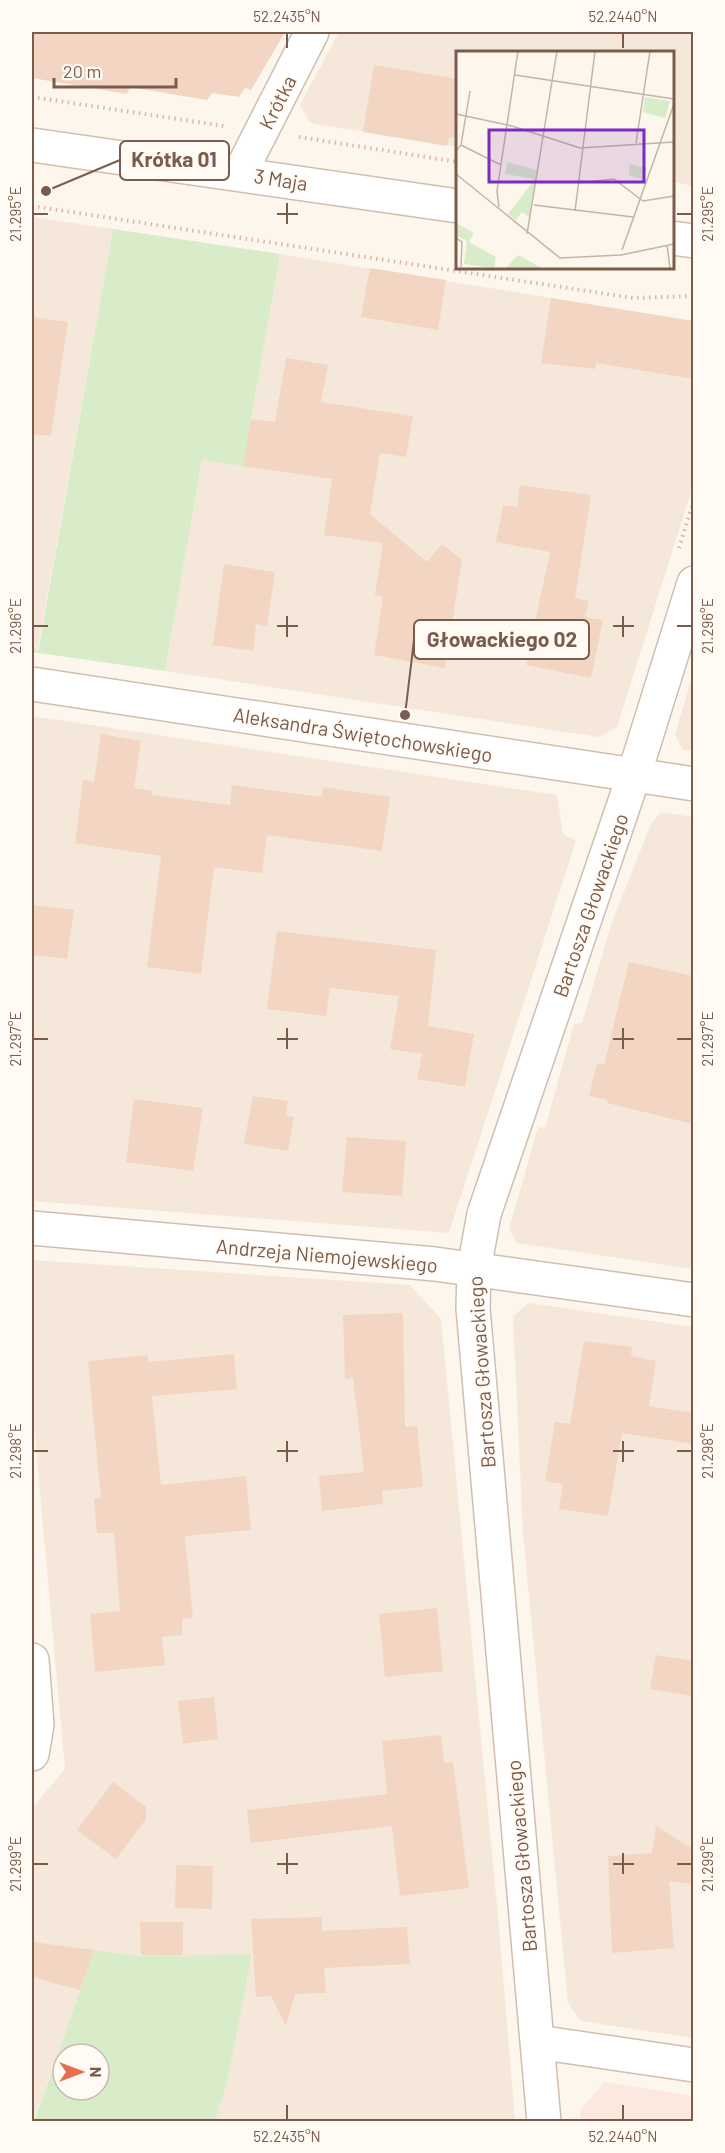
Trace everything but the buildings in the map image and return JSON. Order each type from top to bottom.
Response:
[{"type":"street","name":"Krótka","points":[[240,173],[312,32]]},
{"type":"street","name":"3 Maja","points":[[32,145],[456,206]]},
{"type":"street","points":[[674,238],[693,241]]},
{"type":"street","name":"Bartosza Głowackiego","points":[[544,2121],[473,1308],[474,1269],[484,1214],[634,775],[693,583]]},
{"type":"street","name":"Aleksandra Świętochowskiego","points":[[32,684],[693,784]]},
{"type":"street","name":"Andrzeja Niemojewskiego","points":[[32,1228],[474,1269],[693,1300]]},
{"type":"street","points":[[32,1660],[38,1725],[32,1754]]},
{"type":"street","points":[[537,2042],[693,2065]]},
{"type":"path","points":[[32,206],[633,298],[693,296]]},
{"type":"shaded area","points":[[339,32],[693,32],[693,186],[674,182],[674,51],[456,51],[456,147],[310,123],[300,105]]},
{"type":"shaded area","points":[[32,217],[113,229],[37,653],[32,648]]},
{"type":"shaded area","points":[[280,254],[693,321],[693,486],[617,727],[599,737],[165,671],[202,460],[243,466]]},
{"type":"shaded area","points":[[693,673],[694,751],[683,750],[675,735]]},
{"type":"shaded area","points":[[32,716],[557,795],[563,834],[576,841],[449,1233],[32,1201]]},
{"type":"shaded area","points":[[661,812],[693,817],[693,1269],[517,1243],[509,1229],[538,1127],[545,1128],[574,1024],[582,1023],[612,922],[651,824]]},
{"type":"shaded area","points":[[32,1260],[410,1285],[441,1319],[498,1916],[515,2121],[215,2121],[227,2084],[252,1954],[141,1956],[94,1950],[62,2042],[51,2042],[51,2073],[34,2121],[32,2121],[32,1808],[65,1769],[32,1405]]},
{"type":"shaded area","points":[[529,1303],[693,1327],[693,2038],[581,2021],[568,2003],[523,1534],[513,1316]]},
{"type":"shaded area","points":[[604,2082],[693,2096],[693,2121],[581,2121],[580,2111]]},
{"type":"green space","points":[[113,229],[280,254],[243,466],[202,460],[165,671],[32,652],[32,648],[38,652]]},
{"type":"green space","points":[[94,1950],[141,1956],[252,1954],[227,2084],[215,2121],[34,2122],[51,2073],[51,2102],[111,2102],[111,2042],[62,2042]]},
{"type":"place","name":"Krótka 01","points":[[46,191]]},
{"type":"place","name":"Głowackiego 02","points":[[405,715]]}]
